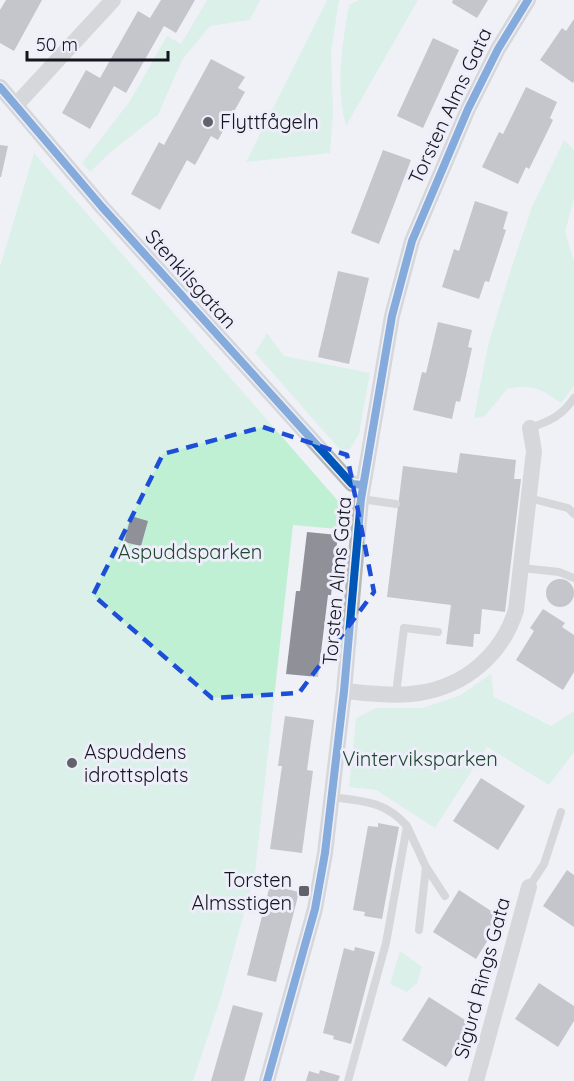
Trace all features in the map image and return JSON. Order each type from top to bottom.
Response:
[{"type":"street","points":[[16,105],[113,0]]},
{"type":"street","name":"Torsten Alms Gata","points":[[267,1081],[315,909],[332,797],[344,692],[362,492],[392,316],[412,241],[468,109],[498,49],[528,0]]},
{"type":"street","name":"Stenkilsgatan","points":[[0,87],[102,207],[352,484],[362,492]]},
{"type":"street","points":[[344,692],[418,693],[454,684],[471,674],[487,660],[511,627],[522,568],[534,451],[530,428]]},
{"type":"street","name":"Sigurd Rings Gata","points":[[476,1081],[529,887]]},
{"type":"lane","points":[[530,428],[552,421],[565,411],[574,398]]},
{"type":"lane","points":[[362,492],[396,504]]},
{"type":"lane","points":[[529,498],[568,508],[574,514]]},
{"type":"lane","points":[[522,568],[559,572],[574,578]]},
{"type":"lane","points":[[396,694],[404,628],[438,632]]},
{"type":"lane","points":[[332,797],[373,802],[395,813],[406,826],[426,867],[446,896]]},
{"type":"lane","points":[[529,887],[544,864],[561,812]]},
{"type":"lane","points":[[348,1081],[386,943],[406,826]]},
{"type":"lane","points":[[419,930],[426,867]]},
{"type":"highlighted area","points":[[263,427],[347,455],[374,592],[299,693],[212,698],[93,595],[163,454]]},
{"type":"green space","points":[[207,0],[260,0],[250,20],[210,26],[182,60],[158,115],[113,150],[90,172],[82,163],[130,101],[167,36],[181,44]]},
{"type":"green space","points":[[327,0],[339,0],[331,52],[333,114],[330,153],[246,162]]},
{"type":"green space","points":[[359,0],[418,0],[346,126],[340,81],[342,51],[349,5]]},
{"type":"green space","points":[[564,140],[574,150],[574,198],[565,232],[574,261],[574,386],[561,403],[536,389],[524,387],[507,389],[485,416],[474,418],[488,345],[511,269],[532,207]]},
{"type":"green space","name":"Aspuddsparken","points":[[34,153],[339,502],[348,530],[293,525],[255,873],[221,997],[193,1081],[0,1081],[0,267]]},
{"type":"green space","points":[[267,333],[284,356],[370,373],[359,434],[350,449],[341,451],[255,353]]},
{"type":"green space","name":"Vinterviksparken","points":[[491,674],[494,697],[551,726],[574,711],[574,752],[549,785],[487,747],[435,828],[376,790],[349,787],[356,718],[376,708],[422,708],[459,696]]},
{"type":"green space","points":[[400,951],[422,967],[417,983],[407,992],[390,984]]},
{"type":"building","points":[[6,0],[42,0],[14,51],[0,43],[0,10]]},
{"type":"building","points":[[161,0],[195,0],[176,33],[164,26],[126,93],[114,86],[90,129],[62,113],[86,70],[100,78],[138,11],[150,18]]},
{"type":"building","points":[[453,0],[488,0],[477,18],[452,3]]},
{"type":"building","points":[[574,19],[573,83],[540,60],[562,28],[566,31]]},
{"type":"building","points":[[433,38],[459,50],[423,128],[397,116]]},
{"type":"building","points":[[211,59],[245,77],[238,88],[245,92],[218,140],[211,136],[195,165],[187,160],[160,210],[131,194],[159,142],[164,145]]},
{"type":"building","points":[[526,87],[557,102],[550,118],[553,120],[529,169],[526,167],[518,184],[482,167],[499,132],[503,134]]},
{"type":"building","points":[[0,145],[8,146],[1,177],[0,177]]},
{"type":"building","points":[[383,150],[411,160],[379,244],[351,233]]},
{"type":"building","points":[[475,201],[508,212],[503,229],[506,230],[489,282],[485,281],[479,299],[442,287],[454,249],[459,251]]},
{"type":"building","points":[[338,271],[369,278],[349,364],[318,357]]},
{"type":"building","points":[[438,322],[472,330],[468,347],[472,348],[466,376],[460,402],[456,401],[452,419],[413,410],[422,372],[426,373]]},
{"type":"building","points":[[460,453],[516,460],[514,479],[521,479],[505,612],[482,609],[480,634],[474,634],[473,647],[446,644],[451,605],[387,597],[403,466],[457,473]]},
{"type":"building","points":[[131,516],[148,521],[141,546],[124,542]]},
{"type":"building","points":[[307,532],[338,535],[318,677],[286,674],[296,591],[300,591]]},
{"type":"building","points":[[560,579],[570,583],[574,593],[570,603],[560,607],[550,603],[546,593],[550,583]]},
{"type":"building","points":[[543,609],[565,623],[562,627],[574,635],[574,672],[563,690],[516,660],[534,631],[530,628]]},
{"type":"building","points":[[285,716],[314,720],[307,770],[313,771],[302,853],[270,849],[282,766],[278,766]]},
{"type":"building","points":[[481,778],[525,806],[498,850],[453,821]]},
{"type":"building","points":[[378,823],[399,827],[382,919],[364,916],[365,912],[353,910],[368,826],[378,827]]},
{"type":"building","points":[[567,870],[574,875],[574,927],[543,906]]},
{"type":"building","points":[[270,885],[299,892],[276,982],[247,975]]},
{"type":"building","points":[[459,890],[502,918],[476,959],[433,932]]},
{"type":"building","points":[[355,947],[375,952],[351,1044],[333,1039],[334,1036],[323,1033],[344,948],[354,951]]},
{"type":"building","points":[[539,983],[574,1006],[574,1021],[558,1047],[515,1019]]},
{"type":"building","points":[[429,997],[473,1025],[446,1067],[402,1040]]},
{"type":"building","points":[[233,1005],[263,1013],[245,1078],[244,1081],[211,1081]]},
{"type":"building","points":[[320,1070],[340,1076],[338,1081],[306,1081],[309,1071],[319,1074]]},
{"type":"cycle path","points":[[267,1081],[315,909],[325,853],[344,691],[361,499],[392,316],[412,241],[468,109],[498,49],[528,0]]},
{"type":"cycle path","points":[[0,87],[102,207],[352,484],[363,485]]},
{"type":"place","name":"Flyttfågeln","points":[[208,122]]},
{"type":"place","name":"Aspuddens idrottsplats","points":[[72,763]]},
{"type":"place","name":"Torsten Almsstigen","points":[[304,891]]}]
